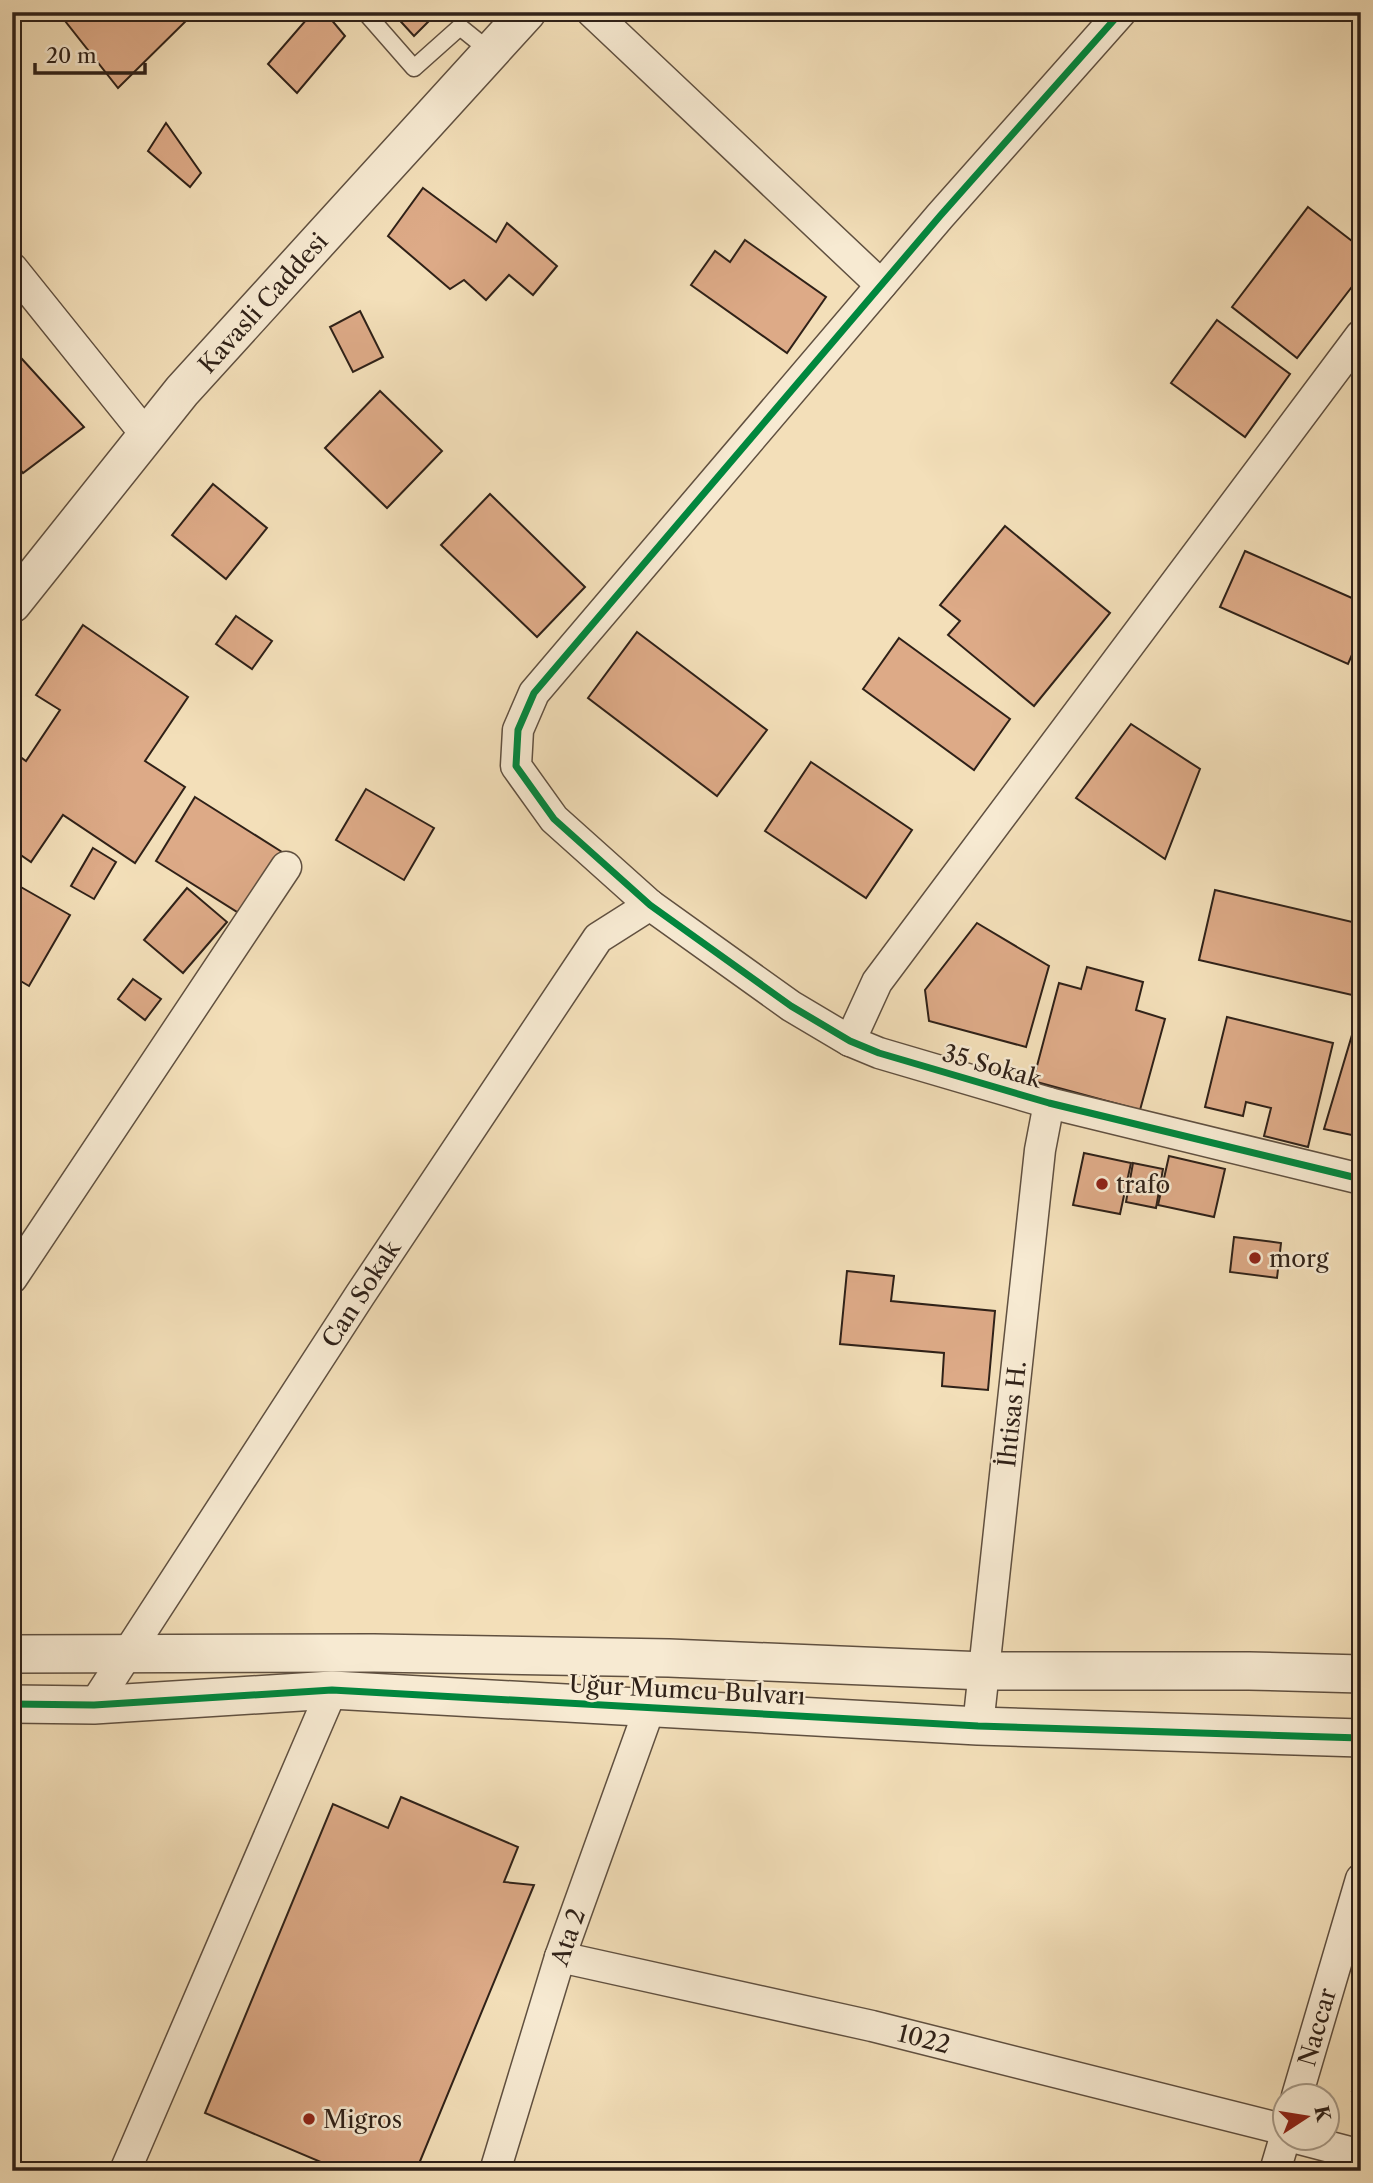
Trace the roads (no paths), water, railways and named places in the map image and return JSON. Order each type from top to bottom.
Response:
[{"type":"street","name":"Kavasli Caddesi","points":[[12,604],[182,391],[527,12]]},
{"type":"street","points":[[592,12],[881,285]]},
{"type":"street","name":"35 Sokak","points":[[1121,12],[881,285],[534,693],[517,730],[516,766],[554,819],[650,905],[791,1006],[850,1041],[879,1053],[1049,1103],[1361,1179]]},
{"type":"street","points":[[12,268],[147,436]]},
{"type":"street","points":[[850,1041],[877,982],[1361,335]]},
{"type":"street","points":[[12,1278],[286,867]]},
{"type":"street","name":"Can Sokak","points":[[94,1705],[360,1295],[598,938],[650,905]]},
{"type":"street","name":"İhtisas H.","points":[[978,1726],[1039,1164],[1049,1103]]},
{"type":"street","name":"Uğur Mumcu Bulvarı","points":[[12,1654],[374,1653],[656,1658],[985,1671],[1249,1671],[1361,1674]]},
{"type":"street","points":[[125,2171],[332,1690]]},
{"type":"street","name":"Uğur Mumcu Bulvarı","points":[[12,1704],[94,1705],[332,1690],[978,1726],[1361,1738]]},
{"type":"street","name":"Ata 2","points":[[495,2171],[560,1958],[650,1707]]},
{"type":"street","name":"Naccar","points":[[1301,2082],[1361,1879]]},
{"type":"street","name":"1022","points":[[560,1958],[872,2026],[1272,2128]]},
{"type":"street","points":[[1342,2150],[1361,2155]]},
{"type":"street","points":[[1275,2171],[1280,2152]]},
{"type":"lane","points":[[365,12],[414,68],[460,27],[491,52]]},
{"type":"place","name":"trafo","points":[[1102,1184]]},
{"type":"place","name":"morg","points":[[1255,1258]]},
{"type":"place","name":"Migros","points":[[309,2119]]}]
